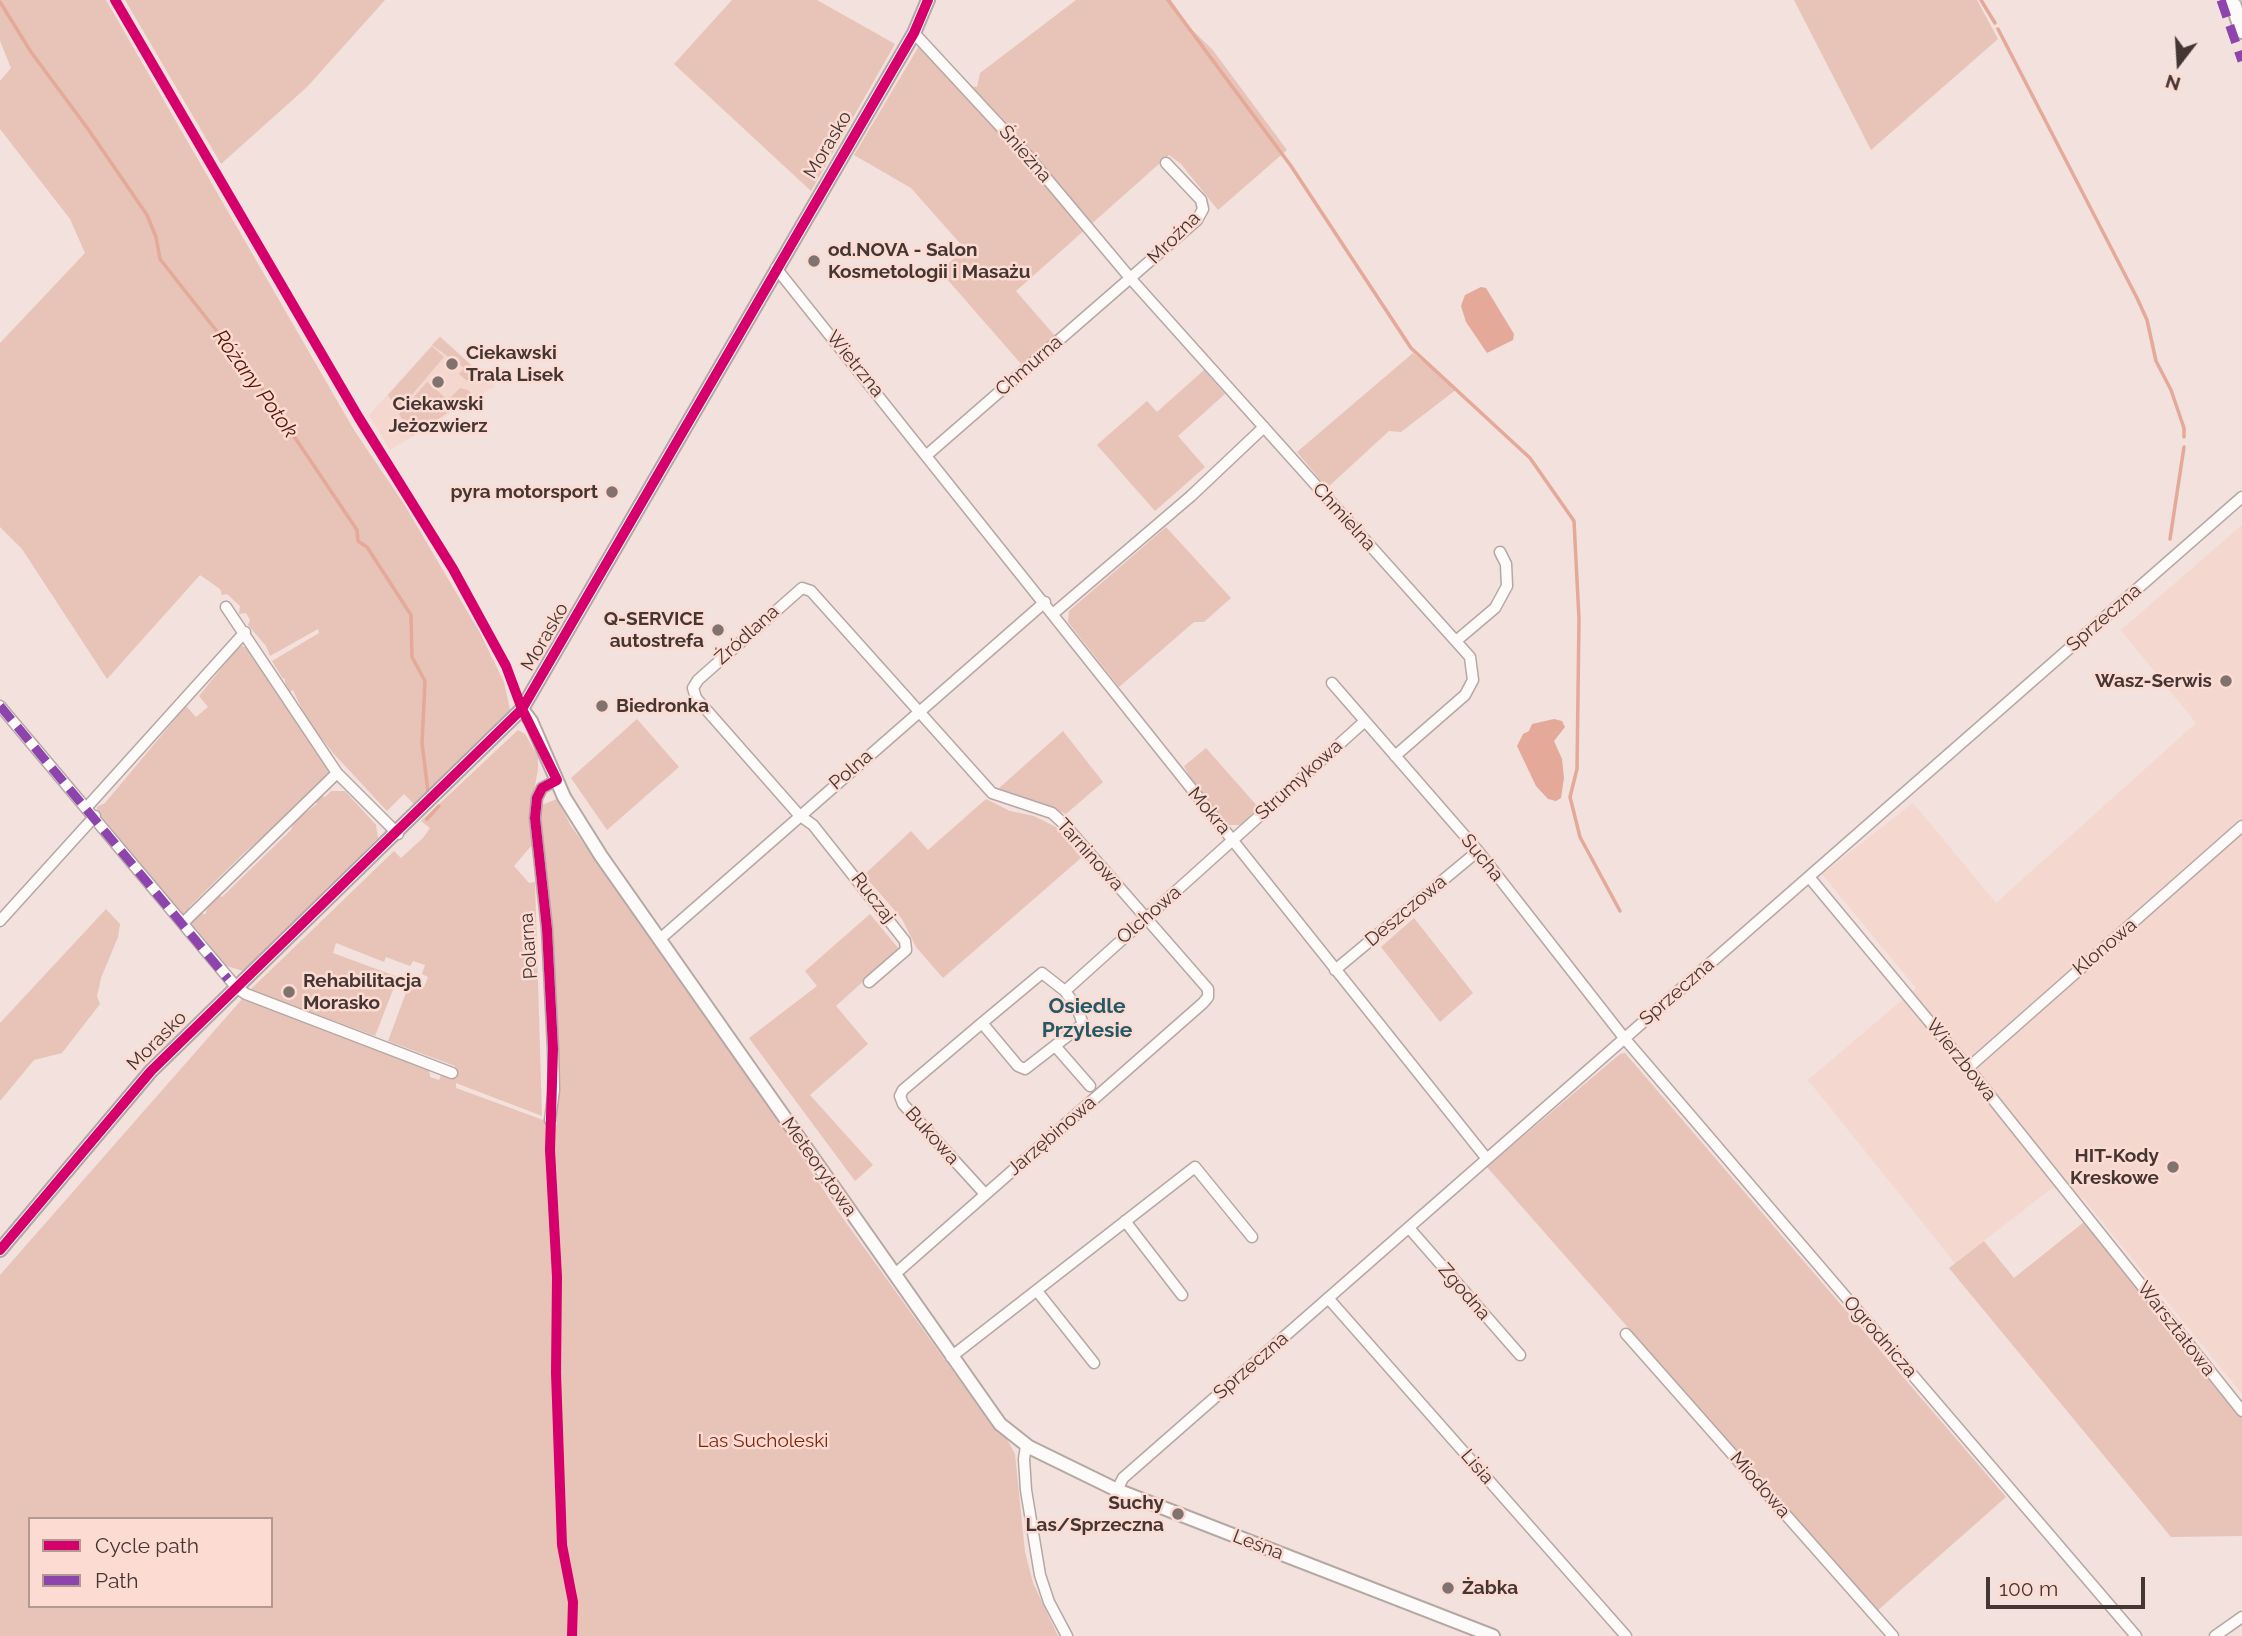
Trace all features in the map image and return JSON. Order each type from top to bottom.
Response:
[{"type":"main road","points":[[2232,0],[2240,24]]},
{"type":"street","name":"Morasko","points":[[3,1242],[134,1089],[398,834],[522,709],[914,33],[929,0]]},
{"type":"street","name":"Śnieżna","points":[[914,33],[1027,155],[1130,279]]},
{"type":"street","name":"Mroźna","points":[[1130,279],[1197,220],[1203,209],[1201,200],[1166,163]]},
{"type":"street","name":"Wietrzna","points":[[776,268],[930,458]]},
{"type":"street","name":"Chmielna","points":[[1130,279],[1470,657],[1472,680],[1465,695],[1395,755]]},
{"type":"street","name":"Chmurna","points":[[930,458],[1130,279]]},
{"type":"street","points":[[1054,614],[1191,496],[1264,427]]},
{"type":"street","name":"Mokra","points":[[930,458],[1487,1159]]},
{"type":"street","name":"Sprzeczna","points":[[1117,1490],[1123,1478],[2242,497]]},
{"type":"street","points":[[1456,641],[1495,608],[1507,586],[1506,564],[1500,552]]},
{"type":"street","name":"Źródlana","points":[[799,815],[696,698],[693,688],[698,680],[792,594],[802,589],[811,591],[918,711]]},
{"type":"street","name":"Polna","points":[[660,939],[1045,602]]},
{"type":"street","points":[[226,607],[337,773],[398,834]]},
{"type":"street","points":[[87,807],[245,632]]},
{"type":"street","name":"Sucha","points":[[1332,683],[1478,850],[1625,1039]]},
{"type":"street","points":[[0,706],[237,988],[246,994],[452,1073]]},
{"type":"street","name":"Meteorytowa","points":[[522,709],[557,779],[601,856],[953,1356],[992,1416],[1027,1446]]},
{"type":"street","name":"Tarninowa","points":[[918,711],[992,793],[1052,813],[1064,824],[1208,989],[1208,997]]},
{"type":"street","name":"Strumykowa","points":[[1234,840],[1365,721]]},
{"type":"street","points":[[183,923],[337,773]]},
{"type":"street","name":"Polarna","points":[[550,1119],[554,1090],[553,1049],[547,929],[535,818],[537,798],[542,788],[557,779]]},
{"type":"street","name":"Ruczaj","points":[[799,815],[813,825],[905,941],[906,950],[869,982]]},
{"type":"street","points":[[0,921],[95,816]]},
{"type":"street","name":"Klonowa","points":[[1968,1068],[2242,826]]},
{"type":"street","name":"Olchowa","points":[[1065,991],[1234,840]]},
{"type":"street","name":"Deszczowa","points":[[1335,971],[1478,850]]},
{"type":"street","name":"Wierzbowa","points":[[1809,877],[2111,1245]]},
{"type":"street","points":[[1042,973],[1065,991],[1077,1008],[1083,1024],[1025,1069],[1018,1066],[982,1023],[1042,973]]},
{"type":"street","name":"Jarzębinowa","points":[[895,1274],[1208,997]]},
{"type":"street","name":"Bukowa","points":[[982,1023],[902,1090],[900,1096],[903,1104],[985,1194]]},
{"type":"street","name":"Ogrodnicza","points":[[1625,1039],[2136,1636]]},
{"type":"street","points":[[1056,1047],[1090,1086]]},
{"type":"street","points":[[953,1356],[1195,1167],[1252,1237]]},
{"type":"street","points":[[1125,1221],[1182,1295]]},
{"type":"street","name":"Zgodna","points":[[1409,1228],[1520,1355]]},
{"type":"street","name":"Warsztatowa","points":[[2111,1245],[2242,1412]]},
{"type":"street","points":[[1037,1291],[1094,1363]]},
{"type":"street","name":"Lisia","points":[[1328,1298],[1626,1636]]},
{"type":"street","name":"Miodowa","points":[[1626,1334],[1893,1636]]},
{"type":"street","points":[[1027,1446],[1024,1459],[1026,1490],[1040,1575],[1049,1602],[1067,1636]]},
{"type":"street","name":"Leśna","points":[[1027,1446],[1117,1490],[1493,1636]]},
{"type":"street","points":[[2215,1636],[2242,1617]]},
{"type":"shaded area","points":[[1481,287],[1486,288],[1514,334],[1513,340],[1487,353],[1466,322],[1461,306],[1465,295]]},
{"type":"shaded area","points":[[440,336],[495,386],[390,450],[369,415]]},
{"type":"shaded area","points":[[2242,525],[2242,1394],[2083,1198],[2052,1188],[1955,1263],[1808,1080],[1916,988],[1822,874],[1913,803],[1996,903],[2196,723],[2121,630]]},
{"type":"shaded area","points":[[1554,719],[1562,721],[1565,727],[1554,741],[1562,759],[1564,778],[1561,798],[1556,801],[1548,799],[1536,786],[1517,746],[1532,724]]},
{"type":"green space","points":[[0,0],[106,0],[354,430],[404,504],[480,633],[504,682],[510,709],[502,722],[430,795],[422,796],[414,804],[404,794],[387,811],[334,754],[307,720],[293,690],[290,692],[285,678],[283,679],[272,661],[319,633],[318,629],[270,656],[266,646],[248,625],[250,620],[246,613],[239,614],[240,606],[227,594],[222,595],[220,589],[200,575],[107,679],[22,549],[0,527],[0,343],[85,253],[70,219],[0,129],[0,81],[11,68],[0,41]]},
{"type":"green space","points":[[125,0],[385,0],[307,87],[221,164]]},
{"type":"green space","points":[[732,0],[817,0],[895,44],[811,191],[674,64]]},
{"type":"green space","points":[[1076,0],[1171,0],[1189,27],[1212,49],[1287,150],[1218,210],[1181,164],[1169,155],[1016,291],[1055,336],[1022,365],[940,271],[965,249],[911,188],[854,155],[919,46],[956,84],[977,87],[980,73]]},
{"type":"green space","points":[[1794,0],[1977,0],[1998,39],[1871,150]]},
{"type":"green space","points":[[440,337],[481,374],[476,383],[459,374],[464,368],[432,345]]},
{"type":"green space","points":[[432,346],[444,357],[398,411],[388,395]]},
{"type":"green space","points":[[1413,353],[1457,389],[1401,432],[1389,431],[1327,488],[1297,452]]},
{"type":"green space","points":[[1204,370],[1225,394],[1178,436],[1205,467],[1155,511],[1097,445],[1147,401],[1157,412]]},
{"type":"green space","points":[[427,382],[448,400],[460,388],[468,390],[473,396],[412,436],[399,414]]},
{"type":"green space","points":[[1166,527],[1231,598],[1204,622],[1194,622],[1119,687],[1068,622],[1069,611]]},
{"type":"green space","points":[[240,645],[254,651],[329,772],[270,835],[267,833],[242,855],[189,907],[191,910],[184,916],[97,811],[97,807],[105,803],[186,706],[196,717],[208,707],[199,696]]},
{"type":"green space","points":[[637,719],[679,767],[607,830],[571,778]]},
{"type":"green space","name":"Las Sucholeski","points":[[518,730],[525,734],[538,757],[532,802],[532,845],[514,866],[529,883],[535,882],[542,1116],[456,1083],[456,1088],[557,1125],[550,929],[539,806],[557,799],[571,826],[736,1056],[832,1203],[993,1427],[1007,1439],[1015,1454],[1025,1552],[1033,1583],[1058,1636],[0,1636],[0,1275],[243,998],[429,1068],[430,1077],[439,1080],[442,1073],[455,1078],[455,1066],[388,1041],[410,982],[424,987],[428,977],[422,974],[425,965],[413,961],[410,966],[386,957],[384,962],[336,943],[333,953],[398,977],[375,1036],[250,990],[394,851],[401,858],[430,828],[421,821]]},
{"type":"green space","points":[[1063,731],[1103,782],[1066,814],[998,789]]},
{"type":"green space","points":[[1206,748],[1258,807],[1242,825],[1227,825],[1194,785],[1184,766]]},
{"type":"green space","points":[[331,791],[345,791],[376,825],[378,838],[243,971],[227,966],[190,922],[198,914],[206,914],[207,906],[218,895],[222,897],[291,830],[294,822]]},
{"type":"green space","points":[[986,799],[1010,811],[1034,816],[1056,827],[1081,858],[943,978],[916,947],[902,919],[864,875],[911,831],[928,850]]},
{"type":"green space","points":[[106,909],[120,924],[118,937],[101,978],[97,996],[100,1004],[62,1053],[34,1060],[0,1101],[0,1023]]},
{"type":"green space","points":[[870,914],[899,949],[836,1006],[868,1044],[810,1095],[873,1165],[855,1181],[749,1038],[817,986],[805,971]]},
{"type":"green space","points":[[1414,918],[1473,993],[1440,1022],[1381,947]]},
{"type":"green space","points":[[1625,1053],[2006,1497],[1877,1611],[1487,1167],[1620,1054]]},
{"type":"green space","points":[[2084,1222],[2091,1226],[2242,1418],[2242,1536],[2171,1537],[1949,1268],[1984,1241],[2014,1278]]},
{"type":"waterway","points":[[1168,0],[1291,166],[1411,348],[1530,458],[1574,521],[1579,619],[1577,769],[1570,797],[1580,837],[1620,911]]},
{"type":"waterway","points":[[1981,0],[1995,23]]},
{"type":"waterway","name":"Różany Potok","points":[[0,2],[31,52],[147,215],[156,237],[160,259],[263,390],[357,530],[358,541],[367,547],[411,615],[412,657],[425,681],[422,743],[428,792]]},
{"type":"waterway","points":[[1998,29],[2137,298],[2147,320],[2156,361],[2171,390],[2184,428],[2184,437]]},
{"type":"waterway","points":[[2170,539],[2184,447]]},
{"type":"waterway","name":"Różany Potok","points":[[427,819],[439,806]]},
{"type":"marked path","points":[[2221,0],[2242,61]]},
{"type":"marked path","points":[[0,706],[228,979]]},
{"type":"cycle path","points":[[115,0],[359,418],[453,569],[506,666],[522,709],[557,780],[542,788],[537,798],[535,818],[547,929],[553,1049],[550,1150],[557,1277],[556,1373],[562,1545],[573,1602],[572,1636]]},
{"type":"cycle path","points":[[0,1250],[151,1071],[522,709],[914,33],[928,0]]},
{"type":"place","name":"od.NOVA - Salon Kosmetologii i Masażu","points":[[814,261]]},
{"type":"place","name":"Ciekawski Trala Lisek","points":[[452,364]]},
{"type":"place","name":"Ciekawski Jeżozwierz","points":[[438,382]]},
{"type":"place","name":"pyra motorsport","points":[[612,492]]},
{"type":"place","name":"Q-SERVICE autostrefa","points":[[718,630]]},
{"type":"place","name":"Wasz-Serwis","points":[[2226,681]]},
{"type":"place","name":"Biedronka","points":[[602,706]]},
{"type":"place","name":"Rehabilitacja Morasko","points":[[289,992]]},
{"type":"place","name":"HIT-Kody Kreskowe","points":[[2173,1167]]},
{"type":"place","name":"Suchy Las/Sprzeczna","points":[[1178,1514]]},
{"type":"place","name":"Żabka","points":[[1448,1588]]},
{"type":"district","name":"Osiedle Przylesie","points":[[1087,1019]]}]
